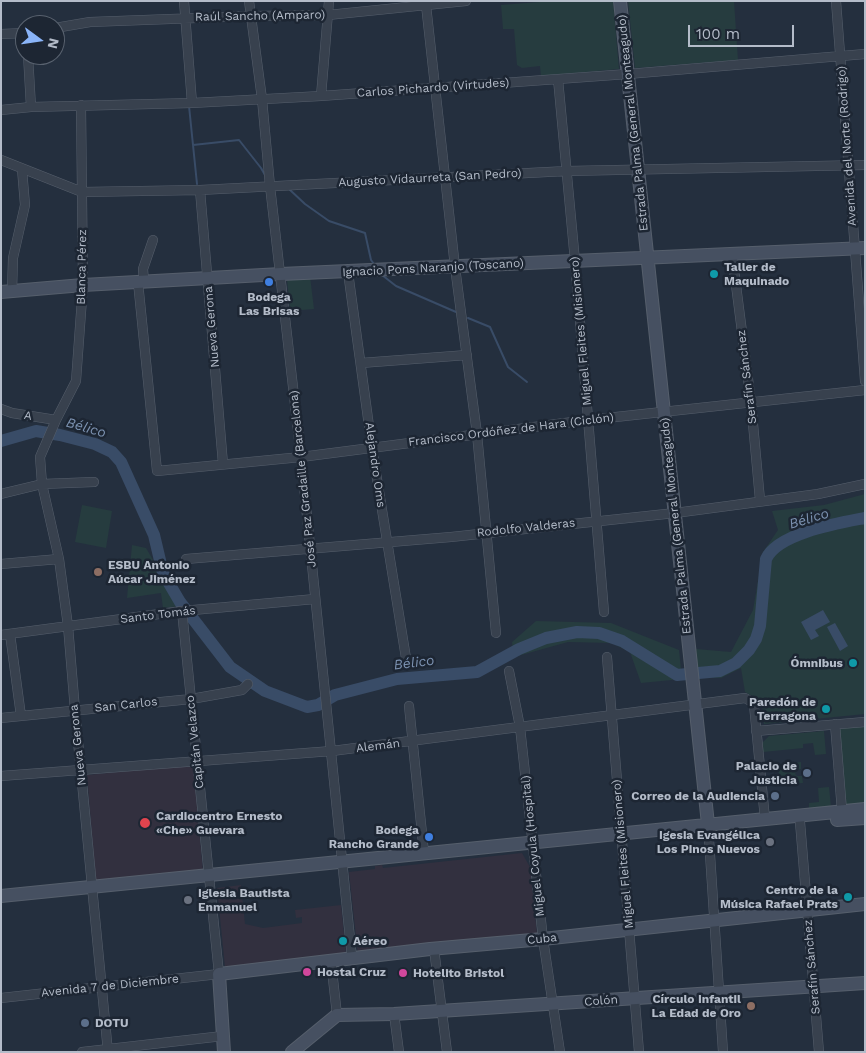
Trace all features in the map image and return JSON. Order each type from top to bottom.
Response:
[{"type":"street","points":[[184,1],[192,103]]},
{"type":"street","name":"José Paz Gradaille (Barcelona)","points":[[249,1],[262,99],[311,548],[352,958]]},
{"type":"street","points":[[321,96],[329,1]]},
{"type":"street","name":"Raúl Sancho (Amparo)","points":[[65,26],[90,22],[328,15],[404,4],[426,5],[466,1]]},
{"type":"street","name":"Estrada Palma (General Monteagudo)","points":[[620,1],[708,828],[723,1052]]},
{"type":"street","name":"Avenida del Norte (Rodrigo)","points":[[836,1],[848,166],[860,249],[865,382]]},
{"type":"street","points":[[426,5],[455,267],[477,434],[496,633]]},
{"type":"street","points":[[1,34],[15,33]]},
{"type":"street","name":"Carlos Pichardo (Virtudes)","points":[[1,110],[31,107],[192,103],[321,96],[628,74],[865,54]]},
{"type":"street","points":[[29,65],[31,107]]},
{"type":"street","name":"Miguel Fleites (Misionero)","points":[[558,79],[604,612]]},
{"type":"street","name":"Blanca Pérez","points":[[47,440],[76,381],[83,285],[81,106]]},
{"type":"street","name":"Augusto Vidaurreta (San Pedro)","points":[[1,160],[82,192],[200,190],[567,171],[865,165]]},
{"type":"street","points":[[6,292],[25,205],[22,169]]},
{"type":"street","name":"Nueva Gerona","points":[[200,190],[223,464]]},
{"type":"street","points":[[141,282],[143,269],[153,240]]},
{"type":"street","name":"Ignacio Pons Naranjo (Toscano)","points":[[6,292],[83,285],[281,274],[860,249]]},
{"type":"street","name":"Serafín Sánchez","points":[[732,254],[751,402],[760,500]]},
{"type":"street","name":"Alejandro Oms","points":[[348,272],[386,542],[406,658]]},
{"type":"street","name":"Francisco Ordóñez de Hara (Ciclón)","points":[[141,282],[157,471],[301,457],[588,420],[865,390]]},
{"type":"street","points":[[361,363],[467,355]]},
{"type":"street","name":"A","points":[[1,409],[55,422]]},
{"type":"street","name":"Nueva Gerona","points":[[47,440],[40,457],[42,484],[59,559],[68,626],[108,1050]]},
{"type":"street","points":[[1,494],[42,484],[94,482]]},
{"type":"street","name":"Rodolfo Valderas","points":[[186,559],[451,537],[675,513],[760,500],[818,494],[865,484]]},
{"type":"street","points":[[1,564],[59,559]]},
{"type":"street","name":"Santo Tomás","points":[[5,634],[182,611],[315,599]]},
{"type":"street","name":"Capitán Velazco","points":[[182,611],[219,974],[224,1052]]},
{"type":"street","points":[[5,634],[21,716]]},
{"type":"street","name":"Miguel Fleites (Misionero)","points":[[607,657],[639,1052]]},
{"type":"street","name":"Miguel Coyula (Hospital)","points":[[509,671],[520,727],[543,939],[560,1052]]},
{"type":"street","name":"San Carlos","points":[[1,718],[191,699],[242,690],[248,684]]},
{"type":"street","name":"Alemán","points":[[1,776],[332,751],[741,698],[752,702],[756,731]]},
{"type":"street","points":[[410,706],[424,853]]},
{"type":"street","points":[[765,819],[756,731],[865,722]]},
{"type":"street","points":[[835,724],[842,811]]},
{"type":"street","points":[[708,828],[765,819],[865,809]]},
{"type":"street","points":[[1,896],[533,847],[708,828],[865,818]]},
{"type":"street","name":"Serafín Sánchez","points":[[800,822],[818,1052]]},
{"type":"street","points":[[343,864],[424,853],[533,847]]},
{"type":"street","points":[[1,901],[92,889]]},
{"type":"street","name":"Cuba","points":[[219,974],[434,949],[865,904]]},
{"type":"street","points":[[434,949],[448,1052]]},
{"type":"street","points":[[292,1052],[336,1015],[331,961]]},
{"type":"street","name":"Avenida 7 de Diciembre","points":[[1,998],[219,974]]},
{"type":"street","name":"Colón","points":[[336,1015],[394,1014],[865,983]]},
{"type":"street","points":[[394,1014],[398,1052]]},
{"type":"street","points":[[82,1052],[223,1036]]},
{"type":"shaded area","name":"Cardiocentro Ernesto «Che» Guevara","points":[[193,765],[203,871],[96,882],[87,775]]},
{"type":"shaded area","points":[[522,853],[530,867],[537,934],[358,955],[349,872],[375,869],[375,866],[382,865],[383,868]]},
{"type":"shaded area","points":[[241,885],[245,924],[263,928],[302,923],[302,917],[296,918],[295,910],[341,905],[346,954],[225,967],[217,888]]},
{"type":"green space","points":[[552,1],[613,1],[619,69],[541,76],[540,66],[522,68],[517,65],[514,29],[503,29],[501,5]]},
{"type":"green space","points":[[628,1],[734,1],[738,60],[635,68]]},
{"type":"green space","points":[[310,276],[314,309],[290,311],[287,279]]},
{"type":"green space","points":[[865,494],[865,714],[764,724],[761,701],[745,692],[741,668],[721,678],[698,677],[696,649],[731,652],[753,610],[763,552],[778,530],[772,511],[824,505]]},
{"type":"green space","points":[[82,505],[112,511],[106,548],[75,542]]},
{"type":"green space","points":[[132,545],[146,548],[180,606],[163,608],[161,593],[127,598]]},
{"type":"green space","points":[[536,621],[611,623],[679,650],[682,679],[641,683],[630,652],[612,643],[568,642],[514,657],[512,642]]},
{"type":"green space","points":[[865,724],[865,807],[846,808],[838,727]]},
{"type":"green space","points":[[824,731],[826,754],[815,755],[813,743],[803,744],[803,748],[763,752],[762,743],[769,736]]},
{"type":"green space","points":[[801,762],[801,769],[797,770],[795,774],[802,776],[803,783],[780,785],[778,765]]},
{"type":"green space","points":[[829,787],[831,807],[809,809],[809,803],[819,802],[818,788]]},
{"type":"water","points":[[823,610],[830,622],[815,630],[819,636],[811,640],[801,622]]},
{"type":"water","points":[[835,623],[848,646],[840,651],[827,627]]},
{"type":"waterway","points":[[189,106],[197,184]]},
{"type":"waterway","points":[[193,145],[239,140],[265,175]]},
{"type":"waterway","points":[[289,189],[305,204],[329,221],[365,233],[371,260],[374,264]]},
{"type":"waterway","points":[[382,275],[396,286],[456,312]]},
{"type":"waterway","points":[[468,318],[490,327],[508,367],[527,382]]},
{"type":"waterway","name":"Bélico","points":[[1,441],[36,431],[95,444],[112,452],[121,462],[154,535],[163,573],[180,602],[230,667],[265,691],[307,707],[318,705],[335,695],[397,679],[477,672],[519,649],[546,638],[577,632],[599,633],[622,641],[677,675],[720,671],[736,663],[749,650],[756,639],[760,626],[766,559],[773,550],[783,542],[810,531],[865,518]]},
{"type":"place","name":"Taller de Maquinado","points":[[714,274]]},
{"type":"place","name":"Bodega Las Brisas","points":[[269,282]]},
{"type":"place","name":"ESBU Antonio Aúcar Jiménez","points":[[98,572]]},
{"type":"place","name":"Ómnibus","points":[[853,663]]},
{"type":"place","name":"Paredón de Terragona","points":[[826,709]]},
{"type":"place","name":"Palacio de Justicia","points":[[807,773]]},
{"type":"place","name":"Correo de la Audiencia","points":[[775,796]]},
{"type":"place","name":"Cardiocentro Ernesto «Che» Guevara","points":[[145,823]]},
{"type":"place","name":"Bodega Rancho Grande","points":[[429,837]]},
{"type":"place","name":"Igesia Evangélica Los Pinos Nuevos","points":[[770,842]]},
{"type":"place","name":"Centro de la Música Rafael Prats","points":[[848,897]]},
{"type":"place","name":"Iglesia Bautista Enmanuel","points":[[188,900]]},
{"type":"place","name":"Aéreo","points":[[343,941]]},
{"type":"place","name":"Hostal Cruz","points":[[307,972]]},
{"type":"place","name":"Hotelito Bristol","points":[[403,973]]},
{"type":"place","name":"Círculo Infantil La Edad de Oro","points":[[751,1006]]},
{"type":"place","name":"DOTU","points":[[85,1023]]}]
